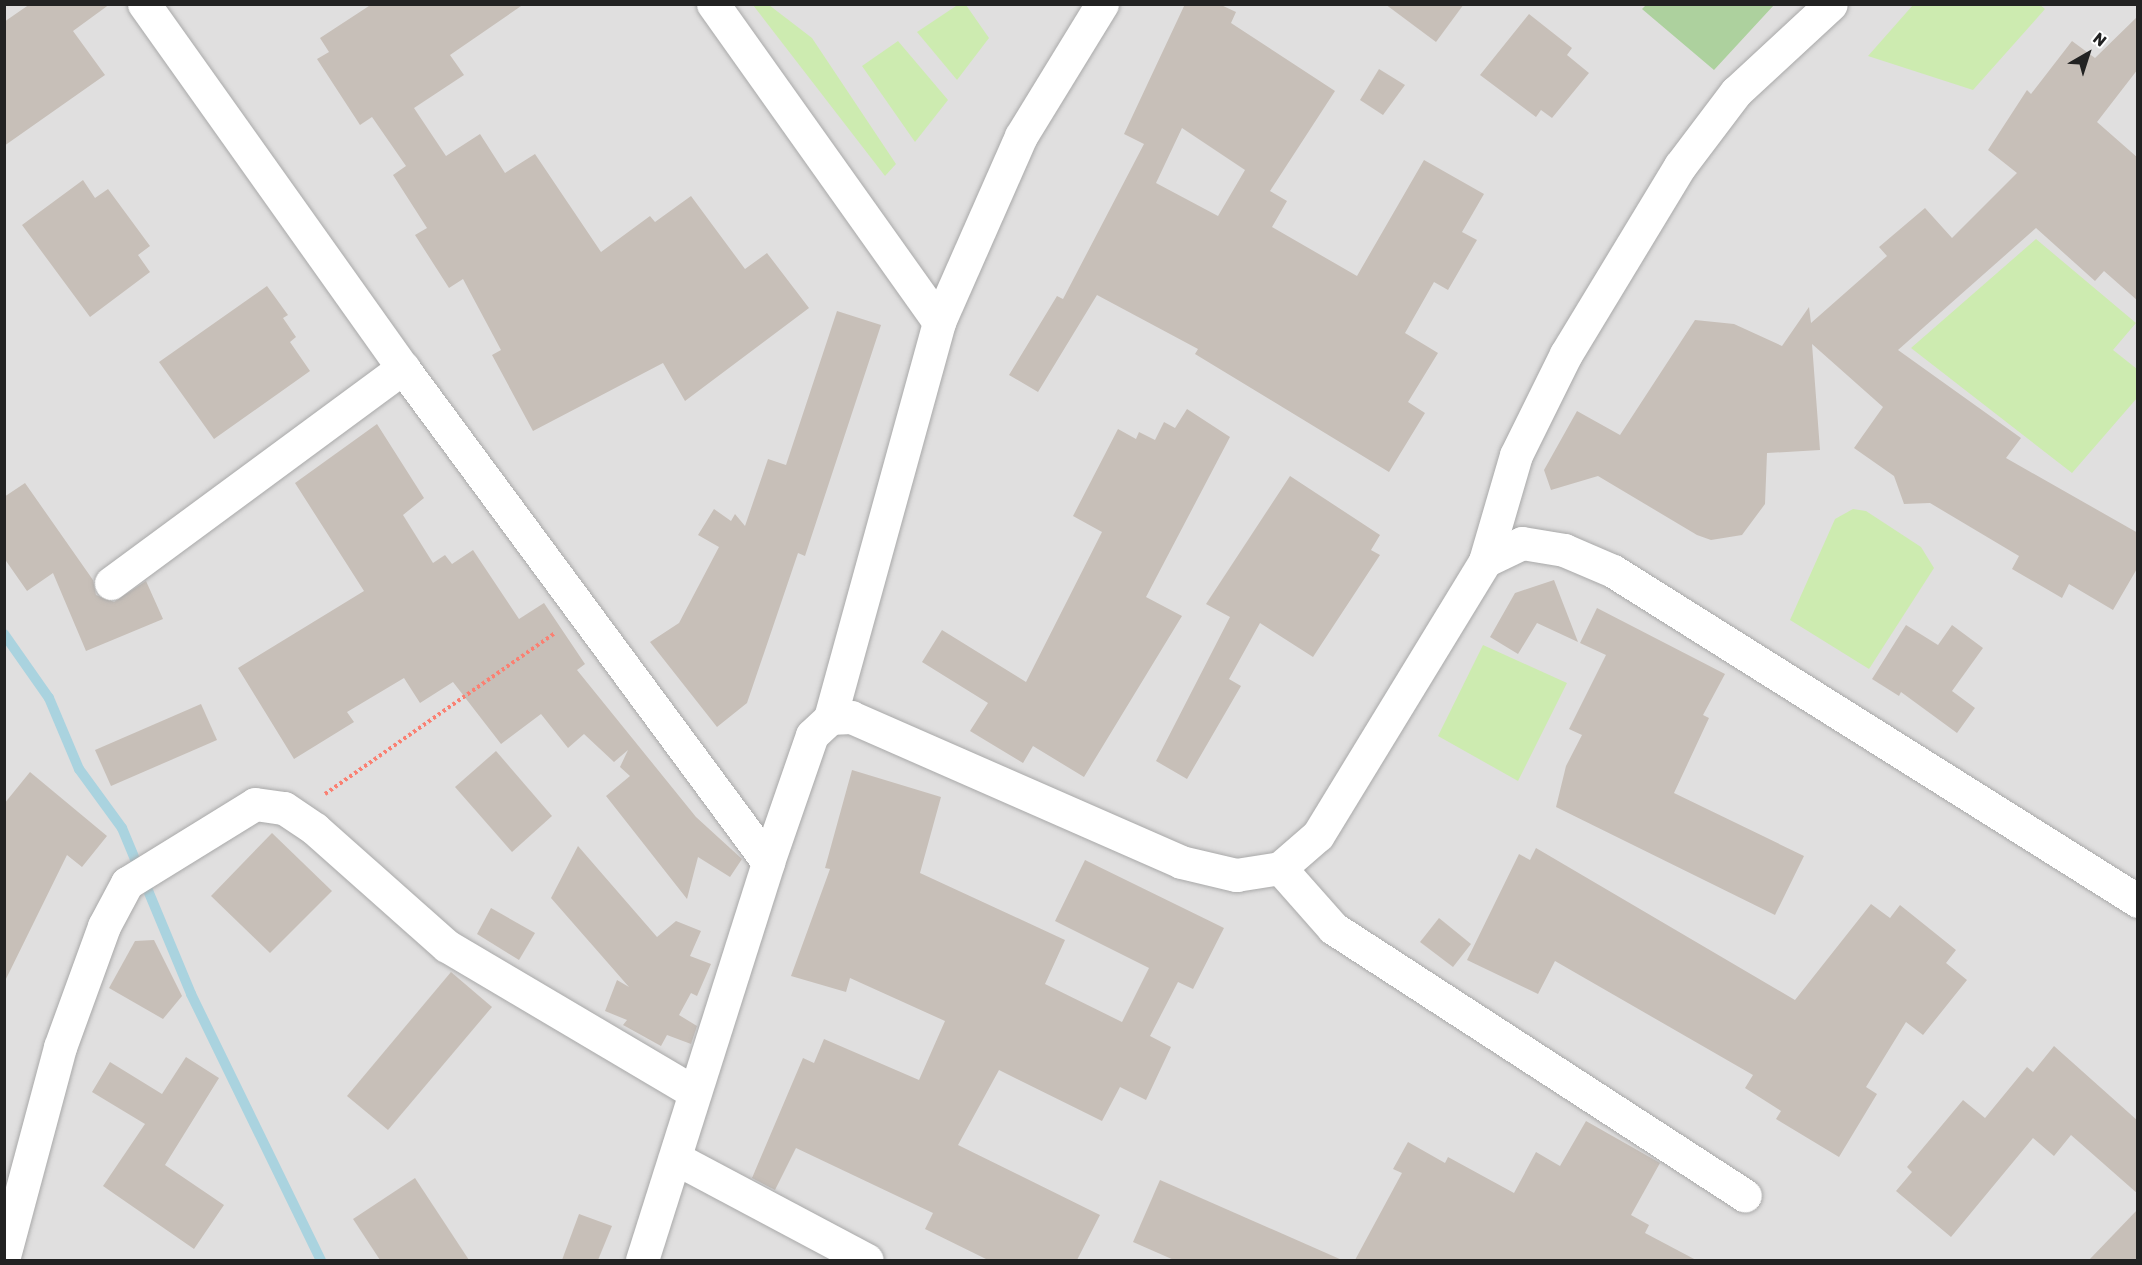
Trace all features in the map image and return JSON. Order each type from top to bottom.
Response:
[{"type":"street","points":[[144,4],[403,368],[768,862]]},
{"type":"street","points":[[713,4],[939,322]]},
{"type":"street","points":[[642,1260],[768,862],[812,735],[830,718],[939,322],[1021,136],[1102,4]]},
{"type":"street","points":[[830,718],[852,717],[1181,862],[1236,875],[1280,868],[1318,835],[1485,561],[1516,455],[1566,354],[1680,166],[1736,92],[1831,4]]},
{"type":"street","points":[[111,583],[403,368]]},
{"type":"street","points":[[1485,561],[1521,543],[1564,550],[1613,571],[2138,901]]},
{"type":"street","points":[[4,1256],[60,1047],[104,927],[138,875],[255,804],[294,815],[447,946],[694,1092]]},
{"type":"street","points":[[1280,868],[1333,928],[1745,1196]]},
{"type":"street","points":[[675,1158],[867,1260]]},
{"type":"path","points":[[294,815],[585,612]]},
{"type":"shaded area","points":[[5,5],[2137,5],[2137,1260],[5,1260]]},
{"type":"green space","points":[[959,4],[966,5],[989,38],[957,80],[917,32]]},
{"type":"green space","points":[[2039,4],[2045,9],[1973,90],[1868,56],[1913,5]]},
{"type":"green space","points":[[753,5],[769,5],[812,38],[896,164],[885,176]]},
{"type":"green space","points":[[1646,5],[1774,5],[1714,70],[1642,9]]},
{"type":"green space","points":[[898,41],[948,100],[915,142],[862,66]]},
{"type":"green space","points":[[2036,239],[2136,323],[2113,350],[2137,369],[2137,398],[2072,473],[1911,348]]},
{"type":"green space","points":[[1853,509],[1866,511],[1921,547],[1934,568],[1869,669],[1790,620],[1835,519]]},
{"type":"green space","points":[[1483,645],[1567,683],[1518,781],[1438,736]]},
{"type":"building","points":[[30,4],[110,4],[73,31],[105,75],[4,146],[4,22]]},
{"type":"building","points":[[372,4],[524,4],[450,55],[464,75],[414,108],[446,156],[480,134],[505,173],[535,154],[601,252],[650,216],[655,222],[691,196],[745,269],[767,253],[809,308],[685,401],[663,363],[533,431],[492,355],[501,350],[463,279],[449,288],[415,235],[427,228],[393,175],[406,166],[372,117],[360,125],[317,59],[329,52],[320,38]]},
{"type":"building","points":[[1185,4],[1219,4],[1236,12],[1231,23],[1335,91],[1270,191],[1287,201],[1272,227],[1357,276],[1424,160],[1484,194],[1462,232],[1477,240],[1448,290],[1434,282],[1405,333],[1438,353],[1408,402],[1425,413],[1389,472],[1195,354],[1198,349],[1097,295],[1038,392],[1009,375],[1057,296],[1063,299],[1144,144],[1124,134]],"holes":[[[1182,128],[1245,170],[1218,216],[1156,183]]]},
{"type":"building","points":[[1385,4],[1464,4],[1436,42]]},
{"type":"building","points":[[1529,14],[1572,48],[1567,55],[1589,73],[1552,118],[1541,110],[1536,117],[1480,75]]},
{"type":"building","points":[[2138,16],[2138,69],[2097,122],[2138,158],[2138,301],[2104,271],[2095,281],[2036,228],[1898,350],[2021,438],[2006,458],[2138,533],[2138,567],[2113,610],[2069,584],[2062,598],[2012,569],[2019,556],[1930,503],[1904,504],[1894,476],[1854,448],[1883,407],[1812,344],[1820,450],[1767,453],[1765,504],[1742,535],[1711,540],[1697,535],[1598,476],[1551,490],[1544,470],[1577,411],[1620,435],[1695,320],[1734,324],[1782,346],[1809,307],[1811,323],[1887,256],[1879,247],[1925,208],[1952,238],[2017,173],[1988,150],[2027,90],[2031,94],[2072,41],[2095,58]]},
{"type":"building","points":[[1379,69],[1405,85],[1383,115],[1360,100]]},
{"type":"building","points":[[83,180],[95,198],[108,189],[150,246],[138,255],[150,272],[90,317],[22,225]]},
{"type":"building","points":[[267,286],[288,315],[283,318],[296,337],[290,342],[310,371],[214,439],[159,362]]},
{"type":"building","points":[[837,311],[881,325],[805,556],[798,553],[747,703],[717,727],[650,642],[679,623],[719,547],[698,535],[714,509],[731,521],[735,514],[745,526],[768,459],[786,465]]},
{"type":"building","points":[[1187,409],[1230,437],[1146,597],[1182,616],[1084,777],[1033,746],[1023,763],[970,731],[988,703],[922,662],[942,630],[1026,682],[1102,532],[1073,516],[1118,429],[1136,439],[1139,432],[1155,440],[1164,422],[1175,428]]},
{"type":"building","points":[[377,424],[424,498],[403,515],[433,563],[445,555],[452,564],[473,550],[519,619],[544,603],[585,664],[577,670],[696,817],[742,859],[730,877],[698,857],[687,899],[606,796],[630,776],[620,767],[628,750],[614,762],[584,734],[568,748],[541,714],[501,744],[453,682],[420,703],[404,678],[347,712],[354,722],[294,759],[238,668],[364,591],[295,483]]},
{"type":"building","points":[[1290,476],[1380,535],[1371,550],[1380,555],[1313,657],[1260,623],[1229,679],[1241,686],[1187,779],[1156,761],[1230,617],[1206,604]]},
{"type":"building","points":[[25,483],[93,580],[96,595],[114,602],[146,581],[163,619],[86,651],[53,573],[27,591],[4,558],[4,497]]},
{"type":"building","points":[[1554,580],[1578,642],[1537,623],[1518,654],[1490,637],[1515,593]]},
{"type":"building","points":[[1597,608],[1725,674],[1703,715],[1709,718],[1674,793],[1804,856],[1775,915],[1556,807],[1566,766],[1582,735],[1569,729],[1606,655],[1580,643]]},
{"type":"building","points":[[1906,625],[1938,645],[1952,625],[1983,648],[1952,691],[1975,708],[1957,733],[1901,692],[1899,696],[1872,679]]},
{"type":"building","points":[[201,704],[217,740],[111,786],[95,750]]},
{"type":"building","points":[[496,751],[552,816],[512,852],[455,787]]},
{"type":"building","points":[[852,770],[941,797],[920,873],[1065,940],[1045,984],[1122,1022],[1149,968],[1055,921],[1085,860],[1224,928],[1193,989],[1178,982],[1150,1036],[1171,1047],[1146,1100],[1120,1087],[1102,1121],[999,1070],[958,1145],[1100,1215],[1077,1260],[988,1260],[925,1229],[933,1213],[796,1148],[775,1190],[752,1178],[803,1058],[814,1063],[824,1039],[919,1080],[945,1021],[850,978],[846,992],[791,976],[830,869],[825,868]]},
{"type":"building","points":[[30,772],[107,836],[82,867],[67,855],[4,983],[4,804]]},
{"type":"building","points":[[272,833],[332,891],[270,953],[211,896]]},
{"type":"building","points":[[578,846],[657,937],[676,921],[701,931],[690,956],[711,964],[697,996],[691,993],[679,1015],[697,1026],[691,1044],[667,1035],[661,1046],[623,1025],[627,1020],[605,1011],[617,980],[629,987],[551,898]]},
{"type":"building","points":[[1536,848],[1795,1000],[1871,904],[1890,918],[1900,905],[1956,950],[1946,963],[1967,980],[1923,1035],[1906,1022],[1866,1087],[1877,1094],[1839,1157],[1776,1119],[1781,1111],[1745,1088],[1753,1075],[1555,961],[1538,994],[1467,960],[1519,854],[1530,860]]},
{"type":"building","points":[[491,908],[535,933],[519,960],[477,934]]},
{"type":"building","points":[[1439,918],[1471,944],[1453,967],[1420,942]]},
{"type":"building","points":[[154,940],[182,996],[163,1019],[109,988],[135,941]]},
{"type":"building","points":[[451,972],[492,1007],[388,1130],[347,1096]]},
{"type":"building","points":[[2054,1046],[2138,1121],[2138,1194],[2071,1135],[2054,1156],[2033,1138],[1951,1237],[1896,1191],[1912,1172],[1907,1167],[1963,1100],[1985,1118],[2027,1067],[2033,1072]]},
{"type":"building","points":[[186,1057],[219,1078],[165,1165],[224,1205],[194,1249],[103,1186],[145,1124],[92,1092],[110,1062],[162,1094]]},
{"type":"building","points":[[1586,1121],[1660,1163],[1631,1215],[1649,1225],[1645,1233],[1696,1260],[1355,1260],[1402,1173],[1393,1169],[1408,1142],[1445,1163],[1448,1157],[1514,1193],[1536,1152],[1560,1166]]},
{"type":"building","points":[[415,1178],[469,1260],[380,1260],[353,1219]]},
{"type":"building","points":[[1160,1180],[1342,1260],[1174,1260],[1133,1242]]},
{"type":"building","points":[[2138,1209],[2138,1260],[2089,1260]]},
{"type":"building","points":[[579,1214],[612,1226],[598,1260],[562,1260]]},
{"type":"waterway","points":[[4,634],[49,698],[79,769],[122,828],[191,994],[321,1260]]}]
